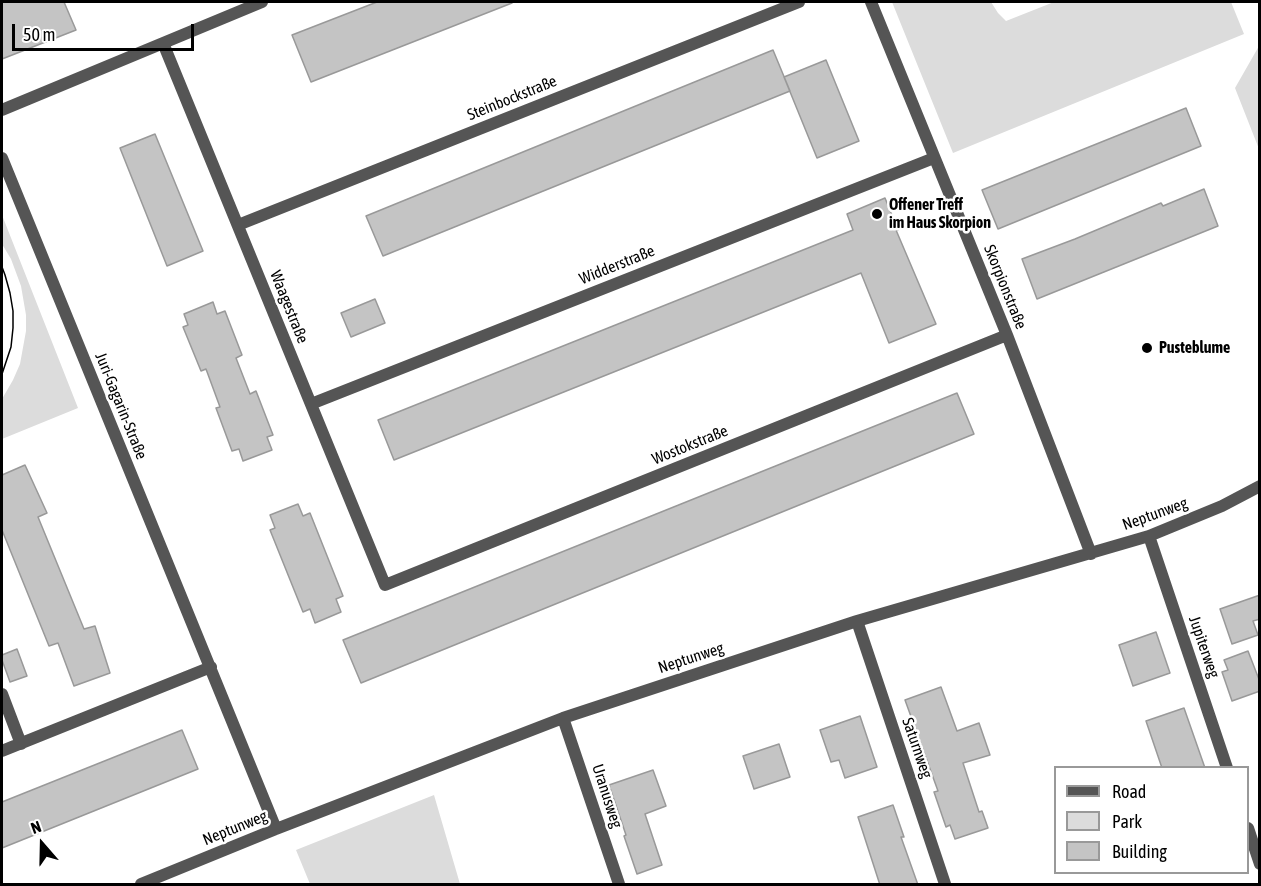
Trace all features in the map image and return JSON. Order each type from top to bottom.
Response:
[{"type":"street","points":[[2,111],[262,2]]},
{"type":"street","name":"Steinbockstraße","points":[[238,225],[799,2]]},
{"type":"street","name":"Skorpionstraße","points":[[871,2],[1007,335],[1091,554]]},
{"type":"street","name":"Waagestraße","points":[[163,43],[385,585]]},
{"type":"street","name":"Juri-Gagarin-Straße","points":[[2,158],[276,829]]},
{"type":"street","name":"Widderstraße","points":[[311,404],[934,158]]},
{"type":"street","name":"Wostokstraße","points":[[385,585],[1007,335]]},
{"type":"street","name":"Neptunweg","points":[[141,885],[276,829],[563,718],[857,621],[1149,536],[1222,506],[1260,486]]},
{"type":"street","name":"Jupiterweg","points":[[1149,536],[1226,766]]},
{"type":"street","name":"Saturnweg","points":[[857,621],[945,885]]},
{"type":"street","points":[[2,751],[211,667]]},
{"type":"street","points":[[2,694],[21,744]]},
{"type":"street","name":"Uranusweg","points":[[563,718],[619,885]]},
{"type":"street","points":[[1249,831],[1260,864]]},
{"type":"green space","points":[[892,2],[991,2],[1006,21],[1054,2],[1231,2],[1244,34],[953,153]]},
{"type":"green space","points":[[1259,46],[1259,149],[1235,88]]},
{"type":"green space","points":[[2,215],[78,408],[2,439],[2,399],[20,364],[26,331],[26,315],[21,286],[11,259],[2,244]]},
{"type":"green space","points":[[434,795],[460,884],[310,884],[296,850]]},
{"type":"building","points":[[2,2],[64,2],[76,30],[2,59]]},
{"type":"building","points":[[377,2],[512,3],[311,82],[292,35]]},
{"type":"building","points":[[773,50],[790,91],[383,256],[366,216]]},
{"type":"building","points":[[826,60],[859,141],[817,158],[784,77]]},
{"type":"building","points":[[1186,108],[1201,146],[998,229],[982,190]]},
{"type":"building","points":[[155,134],[203,251],[167,266],[120,148]]},
{"type":"building","points":[[1204,189],[1218,226],[1037,299],[1022,259],[1161,203],[1163,206]]},
{"type":"building","points":[[885,198],[898,230],[896,230],[936,324],[889,343],[861,273],[394,460],[378,420],[853,230],[847,214]]},
{"type":"building","points":[[375,299],[385,323],[351,337],[341,313]]},
{"type":"building","points":[[213,302],[217,314],[225,311],[242,355],[236,358],[250,394],[256,391],[273,435],[267,437],[272,450],[243,461],[239,449],[232,451],[216,408],[220,407],[206,369],[201,371],[183,327],[188,325],[184,314]]},
{"type":"building","points":[[957,393],[974,434],[361,683],[343,640]]},
{"type":"building","points":[[25,465],[47,513],[38,517],[84,629],[95,626],[110,673],[74,686],[58,643],[49,646],[2,530],[2,475]]},
{"type":"building","points":[[298,504],[303,516],[310,513],[343,596],[336,599],[341,612],[315,623],[310,609],[303,612],[270,530],[275,528],[270,515]]},
{"type":"building","points":[[1260,595],[1260,619],[1253,621],[1258,635],[1232,644],[1220,609]]},
{"type":"building","points":[[1156,632],[1170,673],[1133,686],[1119,645]]},
{"type":"building","points":[[17,649],[27,676],[10,682],[2,655]]},
{"type":"building","points":[[1248,651],[1260,682],[1260,691],[1232,701],[1222,672],[1228,670],[1224,660]]},
{"type":"building","points":[[941,687],[957,731],[979,723],[990,755],[963,763],[979,812],[982,811],[988,828],[955,839],[950,825],[946,827],[934,792],[938,791],[905,700]]},
{"type":"building","points":[[1184,708],[1204,766],[1161,766],[1146,721]]},
{"type":"building","points":[[860,716],[877,767],[845,778],[839,760],[831,762],[820,730]]},
{"type":"building","points":[[182,730],[198,769],[2,848],[2,802]]},
{"type":"building","points":[[779,744],[790,777],[754,789],[743,756]]},
{"type":"building","points":[[653,770],[666,806],[645,814],[662,865],[637,874],[609,785]]},
{"type":"building","points":[[893,805],[904,837],[901,837],[918,885],[880,885],[858,817]]},
{"type":"tram line","points":[[2,267],[13,311],[11,347],[2,374]]},
{"type":"place","name":"Offener Treff im Haus Skorpion","points":[[877,214]]},
{"type":"place","name":"Pusteblume","points":[[1147,348]]}]
